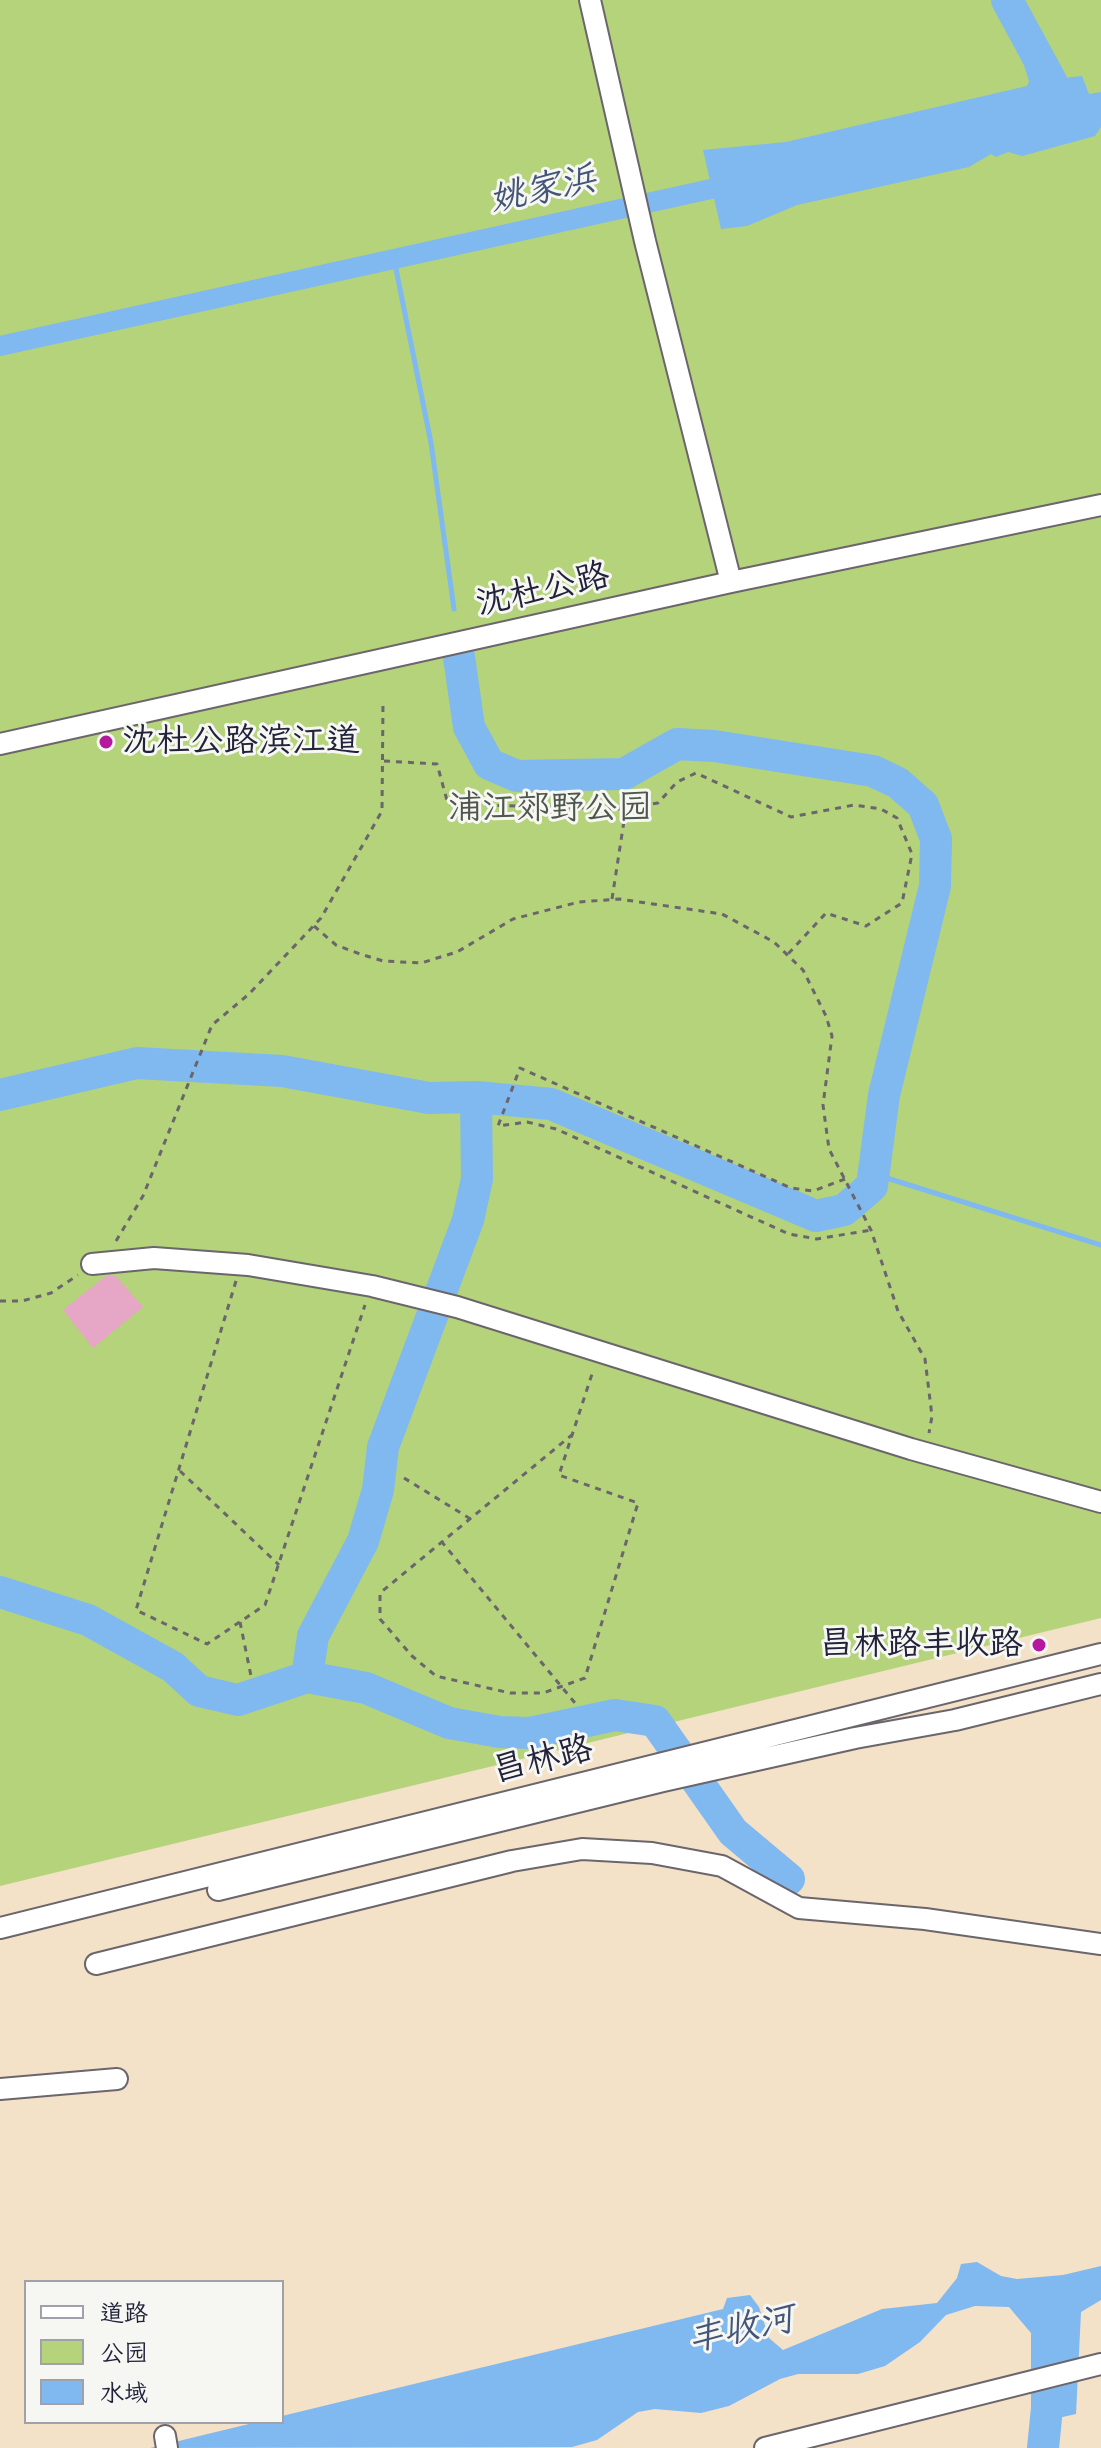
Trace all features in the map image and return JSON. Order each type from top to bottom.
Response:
[{"type":"street","points":[[590,0],[645,241],[731,582]]},
{"type":"street","name":"沈杜公路","points":[[0,744],[731,582],[1101,505]]},
{"type":"street","points":[[92,1264],[154,1258],[242,1264],[372,1286],[457,1307],[925,1453],[1101,1502]]},
{"type":"street","name":"昌林路","points":[[716,1761],[1101,1654]]},
{"type":"street","name":"昌林路","points":[[0,1928],[716,1761],[1101,1684]]},
{"type":"street","name":"昌林路","points":[[0,1943],[658,1774]]},
{"type":"street","points":[[96,1964],[512,1861],[582,1849],[652,1853],[722,1866],[799,1908],[925,1919],[1101,1944]]},
{"type":"street","points":[[0,2089],[117,2079]]},
{"type":"street","points":[[765,2448],[1095,2367]]},
{"type":"path","points":[[0,1301],[22,1301],[51,1293],[92,1264],[117,1240],[143,1196],[212,1025],[249,994],[314,926],[357,860],[382,811],[383,703]]},
{"type":"path","points":[[384,761],[437,764],[448,804],[627,807],[658,803],[677,782],[696,773],[791,817],[854,805],[881,809],[897,818],[912,854],[902,903],[866,926],[826,913],[788,954]]},
{"type":"path","points":[[612,899],[627,807]]},
{"type":"path","points":[[314,926],[336,945],[360,954],[383,961],[421,963],[457,952],[513,919],[564,905],[612,899],[684,906],[722,914],[751,927],[788,954],[817,996],[832,1036],[823,1105],[829,1149],[870,1229],[884,1279],[925,1359],[932,1416],[925,1453]]},
{"type":"path","points":[[845,1179],[813,1191],[791,1188],[520,1068],[498,1126],[527,1122],[556,1129],[789,1234],[817,1239],[870,1229]]},
{"type":"path","points":[[242,1264],[136,1610],[207,1644],[265,1605],[372,1286]]},
{"type":"path","points":[[573,1434],[380,1593],[380,1619],[412,1656],[436,1676],[510,1693],[543,1693],[585,1678],[638,1503],[559,1475],[573,1434],[600,1353]]},
{"type":"path","points":[[179,1470],[279,1565]]},
{"type":"path","points":[[404,1478],[469,1518]]},
{"type":"path","points":[[441,1541],[575,1703]]},
{"type":"path","points":[[240,1622],[251,1676]]},
{"type":"green space","name":"浦江郊野公园","points":[[0,0],[1101,0],[1101,1618],[0,1886]]},
{"type":"water","points":[[1045,39],[1064,78],[1082,76],[1089,94],[1101,92],[1101,127],[1095,136],[1022,156],[1008,152],[996,157],[991,154],[969,167],[797,205],[747,226],[721,229],[703,150],[786,142],[1027,86],[1029,81],[1019,49]]},
{"type":"water","name":"丰收河","points":[[977,2262],[1001,2276],[1017,2279],[1063,2275],[1101,2266],[1101,2300],[1081,2312],[1076,2414],[1031,2424],[1031,2333],[1009,2307],[975,2306],[946,2315],[920,2342],[885,2366],[858,2374],[798,2374],[780,2379],[729,2406],[701,2413],[655,2409],[638,2412],[597,2440],[572,2447],[150,2448],[249,2424],[284,2424],[284,2416],[723,2309],[727,2298],[750,2295],[759,2307],[769,2338],[783,2350],[882,2309],[937,2303],[957,2278],[961,2264]]},
{"type":"building","points":[[115,1275],[143,1307],[93,1348],[63,1310],[106,1276]]},
{"type":"waterway","points":[[1007,0],[1052,83]]},
{"type":"waterway","name":"姚家浜","points":[[0,346],[738,183]]},
{"type":"waterway","points":[[394,259],[431,443],[454,609]]},
{"type":"waterway","points":[[0,1095],[137,1063],[282,1071],[429,1098],[476,1097],[551,1104],[816,1216],[844,1210],[872,1186],[884,1095],[935,886],[936,839],[923,805],[898,783],[873,771],[714,746],[677,744],[624,774],[517,776],[489,764],[469,727],[459,657]]},
{"type":"waterway","points":[[307,1677],[313,1636],[363,1541],[378,1490],[383,1447],[468,1220],[477,1179],[476,1097]]},
{"type":"waterway","points":[[874,1174],[1101,1245]]},
{"type":"waterway","points":[[0,1592],[88,1620],[173,1667],[199,1691],[238,1700],[307,1677],[366,1688],[449,1723],[500,1732],[530,1733],[615,1715],[655,1721],[733,1832],[789,1879]]},
{"type":"waterway","points":[[1043,2448],[1050,2378]]},
{"type":"place","name":"沈杜公路滨江道","points":[[106,742]]},
{"type":"place","name":"昌林路丰收路","points":[[1039,1645]]}]
